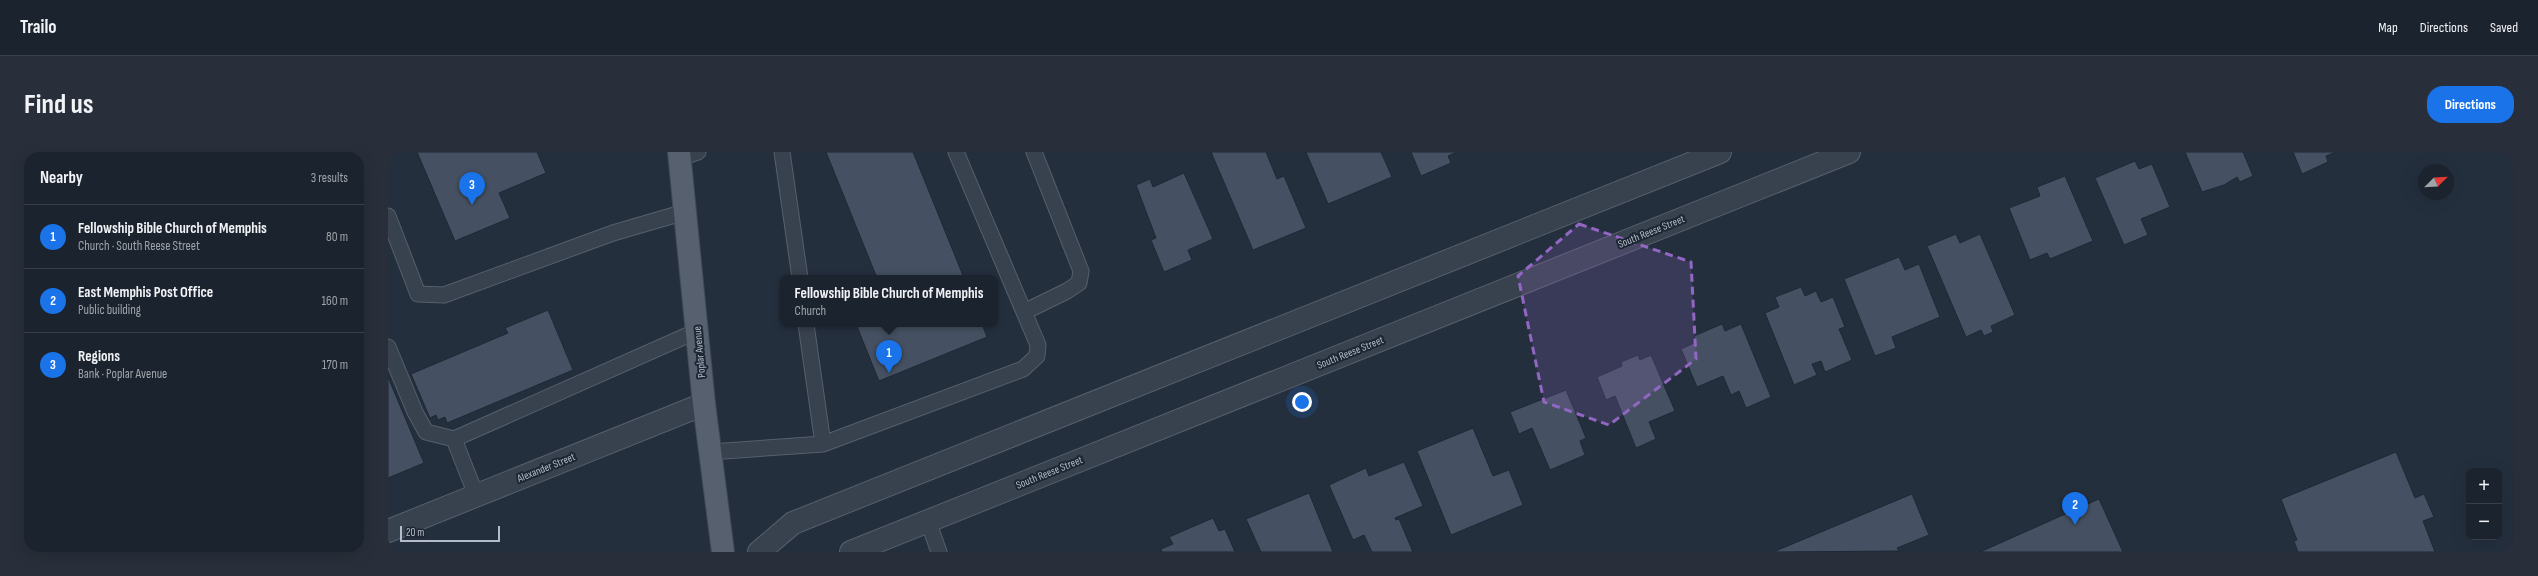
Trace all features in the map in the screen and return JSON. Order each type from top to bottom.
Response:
[{"type":"main road","name":"Poplar Avenue","points":[[686,154],[685,212],[704,404],[723,552]]},
{"type":"street","points":[[759,552],[793,523],[1720,152]]},
{"type":"street","name":"South Reese Street","points":[[851,552],[1849,152]]},
{"type":"street","name":"Alexander Street","points":[[388,531],[704,404]]},
{"type":"lane","points":[[782,152],[800,275]]},
{"type":"lane","points":[[710,452],[823,444],[1023,369],[1037,356],[1038,345],[956,152]]},
{"type":"lane","points":[[1024,312],[1079,283],[1081,271],[1034,152]]},
{"type":"lane","points":[[388,216],[418,294],[444,295],[612,232],[685,212]]},
{"type":"lane","points":[[806,327],[823,444]]},
{"type":"lane","points":[[388,347],[415,412],[426,432],[454,439],[697,331]]},
{"type":"lane","points":[[454,439],[476,495]]},
{"type":"lane","points":[[928,521],[939,552]]},
{"type":"highlighted area","points":[[1579,224],[1691,262],[1696,359],[1609,425],[1544,402],[1518,276]]},
{"type":"building","points":[[417,152],[537,152],[546,173],[499,193],[510,218],[455,241]]},
{"type":"building","points":[[826,152],[913,152],[963,275],[876,275]]},
{"type":"building","points":[[1211,152],[1266,152],[1277,179],[1284,176],[1306,228],[1253,250]]},
{"type":"building","points":[[1306,152],[1381,152],[1392,177],[1328,204]]},
{"type":"building","points":[[1411,152],[1457,152],[1448,156],[1451,163],[1421,176]]},
{"type":"building","points":[[2185,152],[2243,152],[2253,176],[2240,182],[2237,177],[2224,185],[2202,192]]},
{"type":"building","points":[[2293,152],[2336,152],[2326,156],[2328,162],[2302,174]]},
{"type":"building","points":[[2135,161],[2139,169],[2152,164],[2170,207],[2141,219],[2148,235],[2124,245],[2095,178]]},
{"type":"building","points":[[1184,173],[1213,239],[1188,250],[1192,260],[1164,272],[1151,240],[1156,238],[1136,185],[1150,179],[1153,187]]},
{"type":"building","points":[[2065,176],[2093,241],[2050,259],[2047,253],[2030,260],[2009,208],[2040,196],[2037,187]]},
{"type":"building","points":[[1956,234],[1960,243],[1980,234],[2015,315],[1991,326],[1993,332],[1984,336],[1981,330],[1966,337],[1927,246]]},
{"type":"building","points":[[1899,257],[1905,270],[1919,264],[1940,317],[1892,337],[1896,348],[1875,356],[1844,279]]},
{"type":"building","points":[[1801,287],[1805,296],[1816,291],[1821,302],[1833,297],[1845,327],[1839,329],[1852,360],[1825,372],[1821,361],[1812,364],[1817,375],[1794,385],[1765,313],[1779,307],[1775,297]]},
{"type":"building","points":[[548,310],[573,370],[447,423],[445,417],[438,420],[436,415],[430,418],[411,374],[508,333],[505,328]]},
{"type":"building","points":[[1722,324],[1725,331],[1741,324],[1771,397],[1746,408],[1739,391],[1731,395],[1723,376],[1697,387],[1681,349],[1696,342],[1694,336]]},
{"type":"building","points":[[857,327],[983,327],[987,337],[879,381]]},
{"type":"building","points":[[1638,355],[1640,360],[1651,355],[1675,411],[1649,422],[1656,439],[1636,448],[1615,396],[1606,400],[1597,377],[1622,366],[1621,362]]},
{"type":"building","points":[[388,377],[424,463],[388,478]]},
{"type":"building","points":[[1566,390],[1586,438],[1580,441],[1585,455],[1550,470],[1532,428],[1519,434],[1510,412]]},
{"type":"building","points":[[1473,428],[1493,476],[1509,470],[1523,505],[1451,535],[1417,451]]},
{"type":"building","points":[[2396,452],[2415,498],[2424,494],[2434,517],[2423,521],[2435,552],[2298,552],[2294,541],[2297,540],[2281,499]]},
{"type":"building","points":[[1404,462],[1423,506],[1395,518],[1396,520],[1399,519],[1413,552],[1372,552],[1364,535],[1353,540],[1329,485],[1366,468],[1369,476]]},
{"type":"building","points":[[1309,493],[1333,552],[1261,552],[1246,519]]},
{"type":"building","points":[[1912,494],[1929,535],[1897,548],[1899,551],[1773,552]]},
{"type":"building","points":[[2099,499],[2123,552],[1980,552]]},
{"type":"building","points":[[1213,518],[1219,531],[1225,529],[1235,552],[1162,552],[1161,549],[1173,544],[1169,537]]},
{"type":"place","name":"Regions","points":[[472,205]]},
{"type":"place","name":"Fellowship Bible Church of Memphis","points":[[889,373]]},
{"type":"place","name":"East Memphis Post Office","points":[[2075,525]]}]
